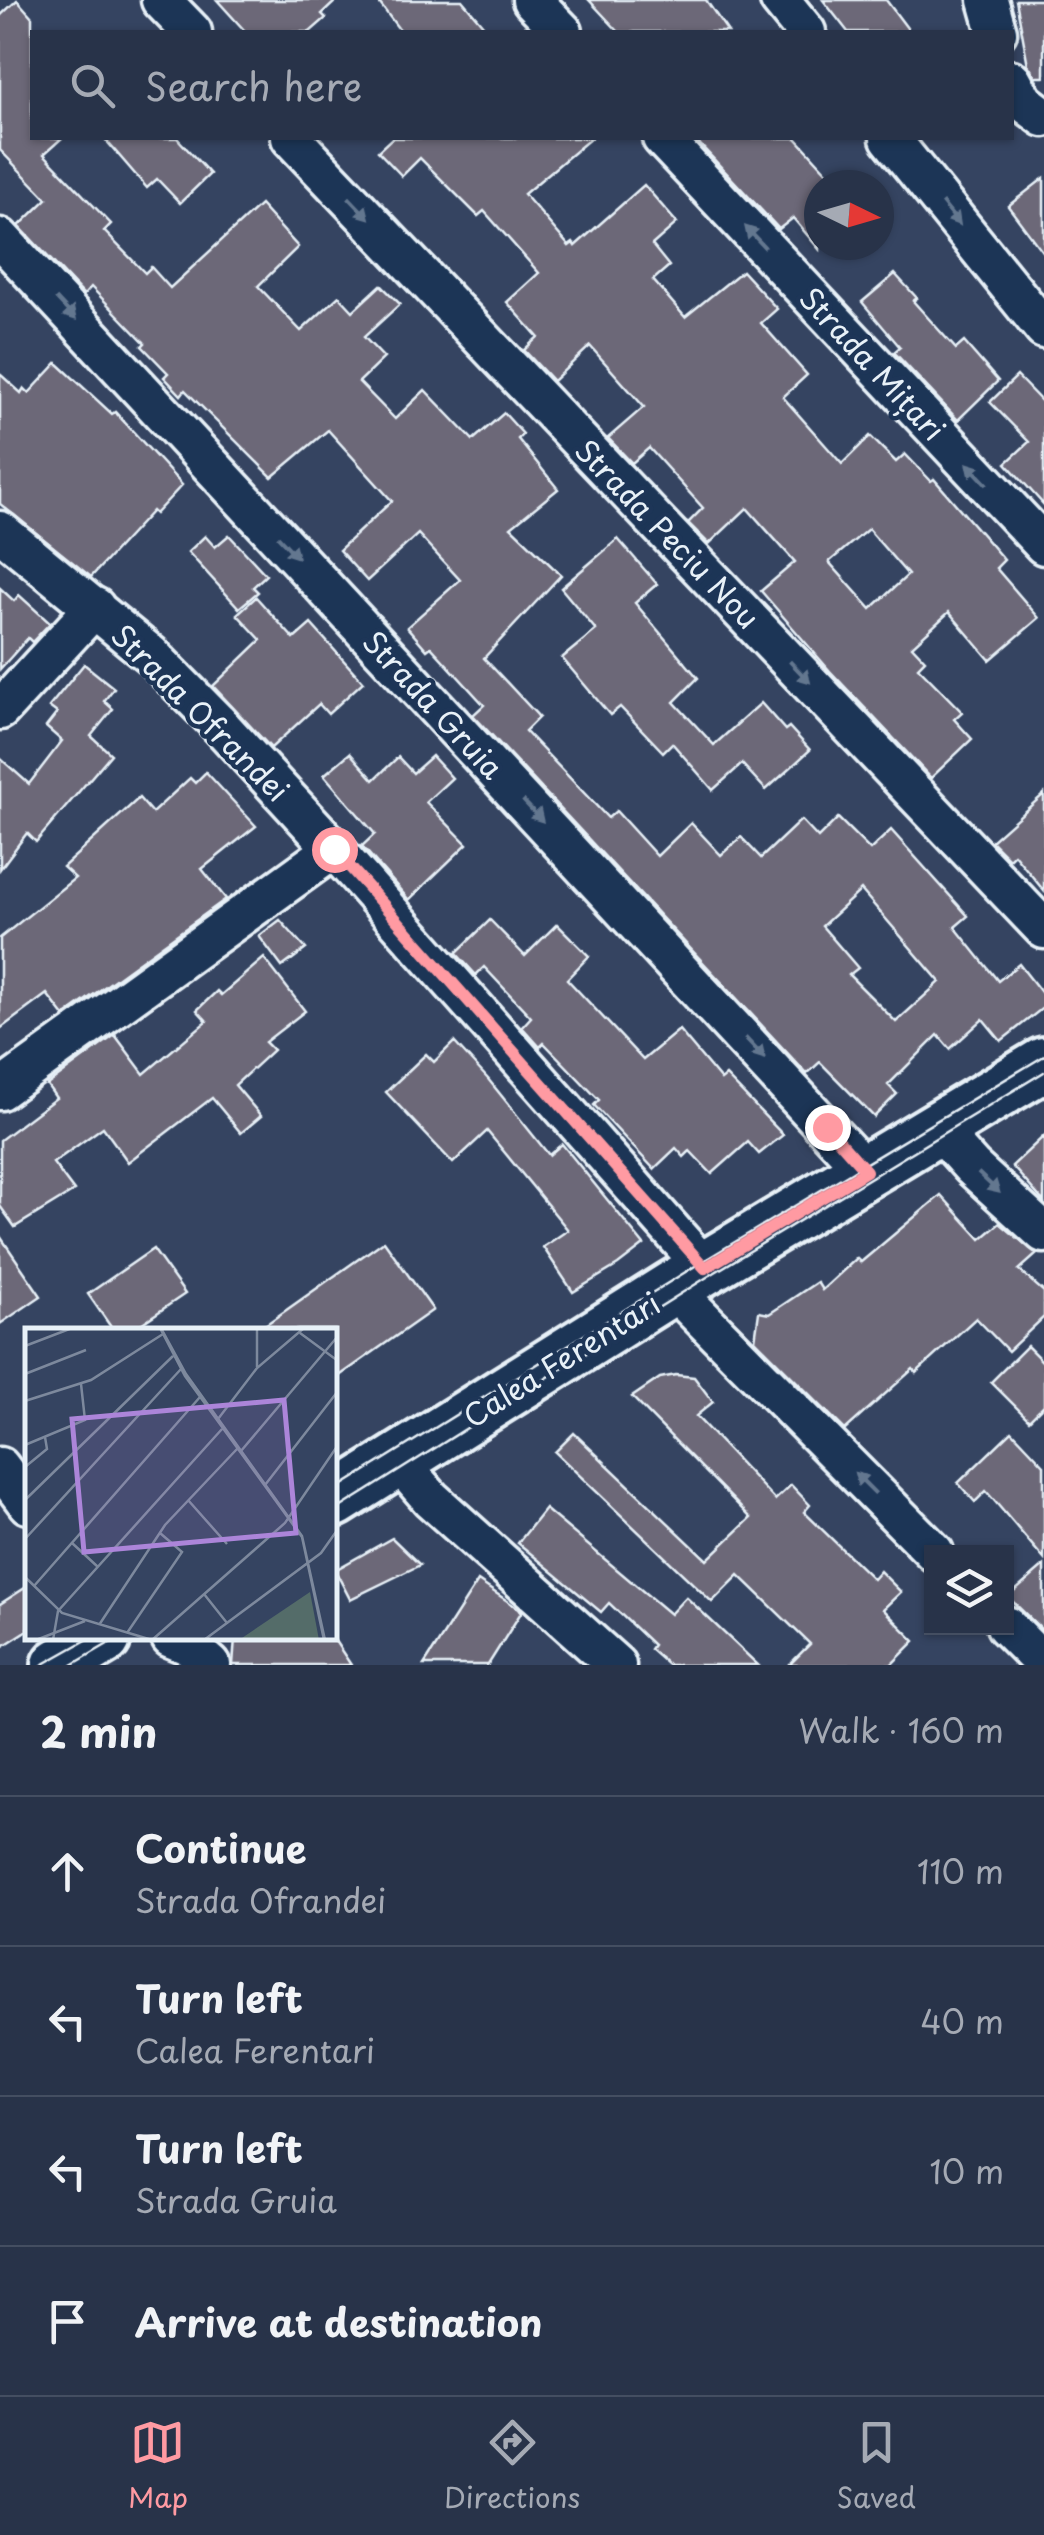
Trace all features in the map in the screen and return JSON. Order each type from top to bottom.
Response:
[{"type":"main road","name":"Calea Ferentari","points":[[338,1498],[689,1278],[1044,1064]]},
{"type":"main road","points":[[59,1665],[101,1640]]},
{"type":"street","points":[[161,0],[190,30]]},
{"type":"street","points":[[532,0],[561,30]]},
{"type":"street","points":[[780,0],[804,30]]},
{"type":"street","points":[[988,0],[996,30]]},
{"type":"street","points":[[1014,84],[1024,102],[1044,117]]},
{"type":"street","name":"Strada Peciu Nou","points":[[294,140],[1044,929]]},
{"type":"street","name":"Strada Mițari","points":[[664,140],[1044,545]]},
{"type":"street","points":[[892,140],[1044,329]]},
{"type":"street","name":"Strada Gruia","points":[[0,238],[866,1171]]},
{"type":"street","name":"Strada Ofrandei","points":[[0,531],[95,606],[164,668],[334,849],[689,1278],[928,1545]]},
{"type":"street","points":[[0,710],[95,606]]},
{"type":"street","points":[[0,1090],[334,849]]},
{"type":"street","points":[[937,1128],[972,1168],[1044,1234]]},
{"type":"street","points":[[399,1462],[432,1499],[616,1665]]},
{"type":"street","points":[[0,1467],[25,1500]]},
{"type":"street","points":[[1014,1634],[1044,1664]]},
{"type":"street","points":[[177,1640],[211,1665]]},
{"type":"building","points":[[17,0],[32,17],[30,140],[60,140],[44,154],[111,224],[104,231],[145,273],[151,267],[170,288],[260,205],[298,247],[258,286],[301,331],[339,296],[353,311],[381,285],[400,304],[364,337],[384,358],[359,382],[395,419],[425,390],[473,440],[504,413],[523,434],[518,439],[558,489],[511,527],[561,575],[484,658],[539,717],[525,731],[608,818],[616,811],[657,856],[691,823],[721,855],[741,837],[761,858],[801,820],[818,838],[838,818],[870,850],[891,830],[968,916],[955,927],[998,981],[1019,964],[1044,996],[1044,1007],[1001,1041],[983,1019],[950,1049],[938,1035],[888,1085],[897,1094],[874,1117],[820,1062],[807,1074],[473,715],[484,705],[431,647],[427,650],[407,627],[460,580],[418,534],[367,581],[339,550],[392,501],[328,430],[272,477],[185,390],[181,395],[164,377],[168,373],[142,346],[145,343],[91,287],[84,295],[19,226],[47,199],[0,150],[0,16]],"holes":[[[861,890],[940,982],[896,1022],[849,975],[858,968],[822,926]]]},
{"type":"building","points":[[217,0],[337,0],[312,30],[244,30]]},
{"type":"building","points":[[377,0],[462,0],[487,30],[400,30]]},
{"type":"building","points":[[589,0],[706,0],[727,30],[617,30]]},
{"type":"building","points":[[823,0],[886,0],[908,30],[846,30]]},
{"type":"building","points":[[1016,0],[1044,0],[1044,77],[1036,77],[1028,65]]},
{"type":"building","points":[[106,140],[179,140],[210,174],[180,203],[157,179],[147,188]]},
{"type":"building","points":[[390,140],[589,140],[524,194],[569,246],[575,246],[644,185],[677,223],[652,245],[669,266],[653,280],[685,317],[742,271],[777,309],[761,323],[807,375],[783,397],[842,464],[870,436],[896,462],[905,454],[931,481],[934,479],[1004,560],[996,568],[1039,618],[990,660],[949,612],[912,646],[925,660],[918,667],[962,712],[954,719],[972,739],[931,778],[761,591],[795,562],[747,508],[709,544],[688,523],[703,508],[649,448],[632,463],[608,438],[644,407],[590,346],[553,381],[524,350],[538,337],[507,302],[539,273],[484,211],[478,216],[420,158],[402,176],[378,151]],"holes":[[[868,529],[908,575],[871,609],[829,562]]]},
{"type":"building","points":[[696,140],[798,140],[825,170],[804,170],[804,231],[793,218],[779,229]]},
{"type":"building","points":[[1044,178],[1044,254],[1008,206]]},
{"type":"building","points":[[895,274],[917,298],[913,301],[956,349],[964,342],[998,381],[958,420],[894,352],[900,347],[862,302]]},
{"type":"building","points":[[57,363],[112,414],[115,412],[182,485],[155,514],[152,511],[91,577],[0,504],[0,374],[21,393],[24,388],[29,393]]},
{"type":"building","points":[[1017,376],[1044,404],[1044,505],[1006,463],[1029,442],[990,402]]},
{"type":"building","points":[[229,535],[266,575],[253,587],[258,592],[239,608],[188,552],[205,536],[215,547]]},
{"type":"building","points":[[618,539],[657,584],[635,603],[698,678],[674,702],[714,745],[761,703],[810,750],[766,790],[742,764],[713,790],[672,743],[663,752],[620,707],[610,715],[562,658],[596,630],[561,588]]},
{"type":"building","points":[[0,588],[14,601],[19,595],[50,623],[32,642],[28,638],[0,669]]},
{"type":"building","points":[[256,597],[294,639],[311,624],[363,682],[328,714],[319,704],[271,748],[213,686],[261,640],[237,614]]},
{"type":"building","points":[[84,664],[114,688],[104,701],[113,709],[91,736],[111,754],[36,842],[27,833],[0,869],[0,758],[29,784],[62,741],[46,727],[57,713],[49,707]]},
{"type":"building","points":[[350,753],[374,780],[398,757],[413,773],[432,756],[452,778],[426,802],[467,844],[409,900],[362,846],[375,834],[324,775]]},
{"type":"building","points":[[206,772],[256,826],[202,869],[226,899],[64,1016],[47,994],[0,1029],[0,938],[75,878],[63,867],[139,798],[152,813],[190,778],[195,783]]},
{"type":"building","points":[[1044,794],[1044,891],[1014,854],[1009,859],[991,841]]},
{"type":"building","points":[[280,920],[306,949],[282,967],[259,936]]},
{"type":"building","points":[[490,920],[525,956],[557,924],[589,956],[567,979],[643,1060],[679,1030],[721,1080],[726,1076],[783,1135],[759,1154],[748,1142],[712,1174],[690,1151],[684,1157],[676,1148],[654,1169],[594,1105],[599,1100],[544,1043],[540,1047],[522,1027],[531,1017],[484,967],[476,975],[456,953]]},
{"type":"building","points":[[264,958],[305,1011],[265,1042],[273,1050],[235,1085],[261,1116],[241,1133],[212,1098],[128,1162],[103,1127],[53,1163],[74,1191],[15,1227],[0,1206],[0,1140],[56,1098],[47,1085],[115,1035],[144,1074],[207,1021],[197,1010]]},
{"type":"building","points":[[454,1042],[549,1155],[562,1144],[644,1245],[573,1292],[543,1247],[568,1230],[487,1131],[453,1163],[386,1092],[426,1054],[434,1062]]},
{"type":"building","points":[[1044,1136],[1044,1202],[1012,1166]]},
{"type":"building","points":[[941,1195],[981,1239],[1000,1223],[1037,1254],[1019,1270],[1044,1292],[1044,1317],[1008,1351],[976,1318],[845,1430],[755,1340],[759,1312],[769,1314],[817,1282],[822,1290],[857,1258],[861,1262]]},
{"type":"building","points":[[0,1236],[41,1296],[0,1324]]},
{"type":"building","points":[[384,1241],[433,1310],[338,1377],[338,1328],[261,1328]]},
{"type":"building","points":[[153,1249],[185,1294],[135,1328],[112,1328],[88,1294]]},
{"type":"building","points":[[1027,1346],[1044,1363],[1044,1405],[1029,1420],[991,1382]]},
{"type":"building","points":[[694,1377],[713,1402],[696,1416],[775,1500],[791,1485],[810,1505],[804,1512],[873,1579],[880,1571],[901,1592],[883,1609],[915,1641],[891,1665],[789,1665],[810,1644],[739,1575],[712,1602],[555,1452],[574,1433],[707,1560],[751,1518],[632,1397],[660,1378]]},
{"type":"building","points":[[1012,1431],[1044,1465],[1044,1559],[986,1491],[975,1502],[958,1483]]},
{"type":"building","points":[[545,1509],[670,1614],[686,1597],[758,1665],[668,1665],[609,1603],[601,1612],[518,1543]]},
{"type":"building","points":[[392,1538],[420,1565],[350,1599],[338,1568]]},
{"type":"building","points":[[1044,1566],[1044,1632],[1014,1603],[1014,1592]]},
{"type":"building","points":[[478,1581],[522,1611],[488,1665],[424,1665]]},
{"type":"building","points":[[25,1588],[25,1632],[0,1648],[0,1604]]},
{"type":"building","points":[[235,1640],[334,1640],[351,1665],[233,1665]]},
{"type":"tram line","points":[[338,1488],[700,1263],[1044,1056]]},
{"type":"tram line","points":[[338,1509],[712,1274],[1044,1072]]},
{"type":"tram line","points":[[42,1665],[86,1640]]},
{"type":"tram line","points":[[72,1665],[115,1640]]},
{"type":"route","points":[[334,849],[705,1268],[866,1171],[827,1127]]}]
